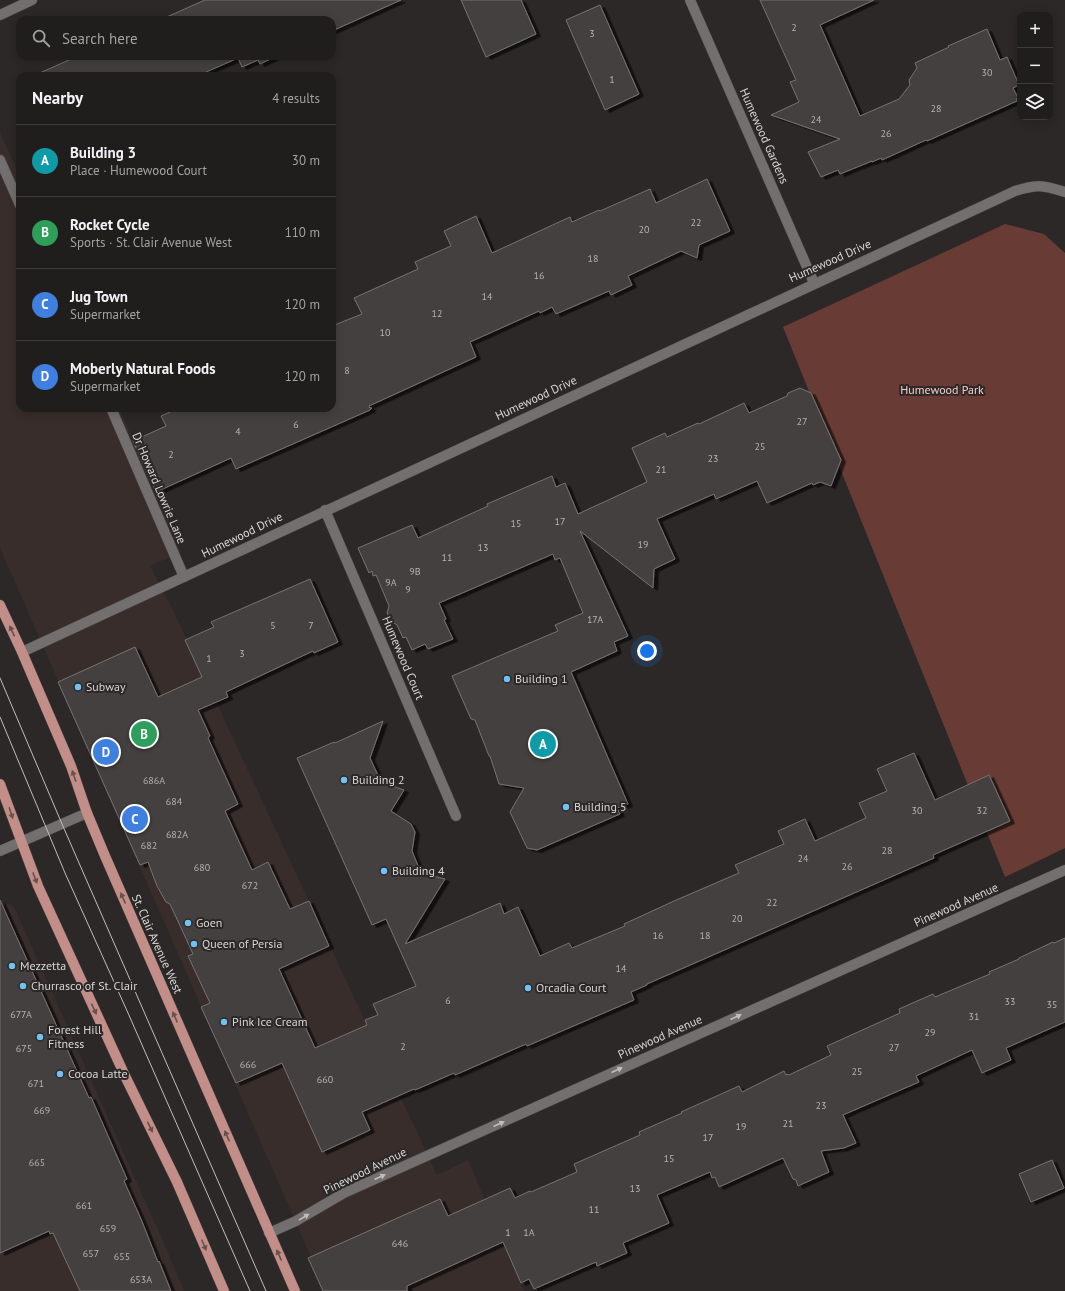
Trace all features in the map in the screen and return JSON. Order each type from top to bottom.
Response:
[{"type":"main road","name":"St. Clair Avenue West","points":[[0,605],[71,766],[104,856],[295,1291]]},
{"type":"main road","points":[[0,784],[41,893],[126,1078],[177,1182],[224,1291]]},
{"type":"street","points":[[0,15],[32,0]]},
{"type":"street","name":"Humewood Gardens","points":[[690,0],[814,283]]},
{"type":"street","points":[[0,160],[16,196]]},
{"type":"street","name":"Humewood Drive","points":[[22,652],[184,578],[325,510],[1015,191],[1031,186],[1047,186],[1065,192]]},
{"type":"street","name":"Dr Howard Lowrie Lane","points":[[113,412],[184,578]]},
{"type":"street","name":"Humewood Court","points":[[325,510],[456,816]]},
{"type":"street","points":[[0,851],[87,813]]},
{"type":"street","name":"Pinewood Avenue","points":[[269,1234],[296,1221],[344,1193],[1065,870]]},
{"type":"shaded area","points":[[0,132],[16,169],[16,412],[121,412],[181,552],[150,566],[174,612],[437,1175],[468,1160],[524,1291],[326,1291],[0,548]]},
{"type":"shaded area","points":[[0,900],[14,907],[184,1291],[0,1291]]},
{"type":"green space","name":"Humewood Park","points":[[1005,224],[1044,234],[1065,253],[1065,848],[1005,877],[783,327]]},
{"type":"building","points":[[205,0],[401,0],[336,29],[336,16],[169,16]]},
{"type":"building","points":[[461,0],[521,0],[536,34],[486,57]]},
{"type":"building","points":[[760,0],[874,0],[820,25],[860,116],[899,99],[910,85],[909,80],[917,68],[915,63],[949,47],[948,46],[987,29],[1000,60],[1007,57],[1017,80],[1017,86],[1013,88],[1017,96],[1017,101],[882,160],[881,158],[872,161],[840,174],[838,170],[821,177],[808,152],[840,139],[771,115],[799,102],[790,82],[796,80]]},
{"type":"building","points":[[600,5],[639,94],[605,110],[566,20]]},
{"type":"building","points":[[69,60],[233,60],[206,72],[42,72]]},
{"type":"building","points":[[239,60],[258,60],[242,67]]},
{"type":"building","points":[[258,60],[268,60],[260,64]]},
{"type":"building","points":[[707,179],[730,231],[699,245],[697,258],[681,251],[628,276],[632,285],[611,295],[609,291],[556,314],[552,307],[540,313],[539,311],[470,342],[476,357],[369,406],[372,408],[370,410],[236,469],[231,458],[156,492],[133,441],[166,426],[161,416],[170,412],[336,412],[336,324],[362,314],[354,298],[418,269],[415,262],[451,246],[444,231],[476,216],[492,253],[570,217],[572,222],[650,189],[656,203]]},
{"type":"building","points":[[800,388],[811,393],[841,460],[831,486],[820,482],[813,485],[812,483],[767,503],[757,481],[716,499],[714,494],[657,519],[675,559],[654,569],[653,588],[580,531],[628,636],[614,642],[617,651],[571,672],[628,804],[617,808],[620,814],[537,850],[527,848],[510,812],[524,788],[499,784],[490,756],[475,720],[471,719],[452,676],[558,631],[555,625],[583,613],[560,558],[555,560],[553,554],[439,603],[446,619],[444,620],[453,639],[428,649],[425,644],[412,650],[406,637],[403,638],[397,625],[391,621],[387,613],[389,606],[376,575],[373,576],[372,571],[369,573],[358,548],[412,525],[418,538],[488,506],[487,504],[552,476],[556,487],[565,483],[578,514],[647,482],[632,448],[665,433],[667,437],[744,403],[749,413],[787,396],[788,393]]},
{"type":"building","points":[[310,579],[338,642],[314,653],[313,651],[226,692],[228,697],[198,710],[210,736],[208,738],[238,804],[225,811],[252,870],[268,862],[290,909],[309,901],[329,946],[279,969],[315,1048],[367,1025],[365,1020],[378,1015],[373,1004],[416,986],[386,919],[372,925],[297,758],[334,742],[335,743],[383,721],[370,758],[381,782],[404,790],[391,811],[411,824],[415,832],[412,851],[421,873],[445,879],[405,944],[500,903],[504,914],[518,907],[540,956],[569,943],[572,948],[625,926],[624,924],[739,873],[735,865],[784,844],[778,831],[805,819],[815,841],[866,818],[859,803],[887,791],[877,769],[914,753],[935,800],[989,775],[1010,821],[933,855],[934,858],[647,984],[631,992],[634,1000],[527,1046],[526,1044],[455,1075],[454,1073],[362,1112],[370,1130],[322,1152],[282,1063],[236,1083],[201,1007],[210,1003],[188,956],[193,954],[170,904],[166,902],[157,886],[148,862],[140,865],[58,682],[135,647],[158,697],[202,677],[185,640],[214,627],[211,622]]},
{"type":"building","points":[[0,900],[89,1098],[91,1097],[127,1179],[124,1181],[171,1291],[80,1291],[53,1233],[50,1234],[49,1231],[0,1253]]},
{"type":"building","points":[[1065,938],[1065,1022],[1006,1048],[1011,1060],[982,1073],[972,1050],[916,1076],[919,1082],[843,1115],[856,1143],[844,1148],[821,1151],[829,1172],[798,1186],[783,1158],[719,1187],[715,1177],[712,1178],[710,1172],[657,1195],[669,1223],[623,1243],[627,1253],[597,1266],[596,1262],[534,1289],[529,1279],[521,1283],[503,1242],[407,1286],[407,1291],[323,1291],[308,1258],[440,1199],[448,1216],[510,1188],[515,1198],[530,1191],[531,1192],[577,1172],[574,1164],[640,1135],[639,1132],[682,1113],[681,1112],[739,1086],[742,1092],[784,1071],[786,1075],[789,1075],[831,1055],[827,1046],[900,1013],[899,1009],[933,994],[935,997],[990,974],[989,972],[1053,942],[1054,943]]},
{"type":"building","points":[[1052,1160],[1064,1188],[1031,1202],[1019,1174]]},
{"type":"tram line","points":[[0,678],[62,824],[266,1291]]},
{"type":"tram line","points":[[0,717],[65,873],[250,1291]]},
{"type":"place","name":"Building 1","points":[[507,679]]},
{"type":"place","name":"Subway","points":[[78,687]]},
{"type":"place","name":"Rocket Cycle","points":[[144,734]]},
{"type":"place","name":"Building 3","points":[[543,744]]},
{"type":"place","name":"Moberly Natural Foods","points":[[106,752]]},
{"type":"place","name":"Building 2","points":[[344,780]]},
{"type":"place","name":"Building 5","points":[[566,807]]},
{"type":"place","name":"Jug Town","points":[[135,819]]},
{"type":"place","name":"Building 4","points":[[384,871]]},
{"type":"place","name":"Goen","points":[[188,923]]},
{"type":"place","name":"Queen of Persia","points":[[194,944]]},
{"type":"place","name":"Mezzetta","points":[[12,966]]},
{"type":"place","name":"Churrasco of St. Clair","points":[[23,986]]},
{"type":"place","name":"Orcadia Court","points":[[528,988]]},
{"type":"place","name":"Pink Ice Cream","points":[[224,1022]]},
{"type":"place","name":"Forest Hill Fitness","points":[[40,1037]]},
{"type":"place","name":"Cocoa Latte","points":[[60,1074]]}]
